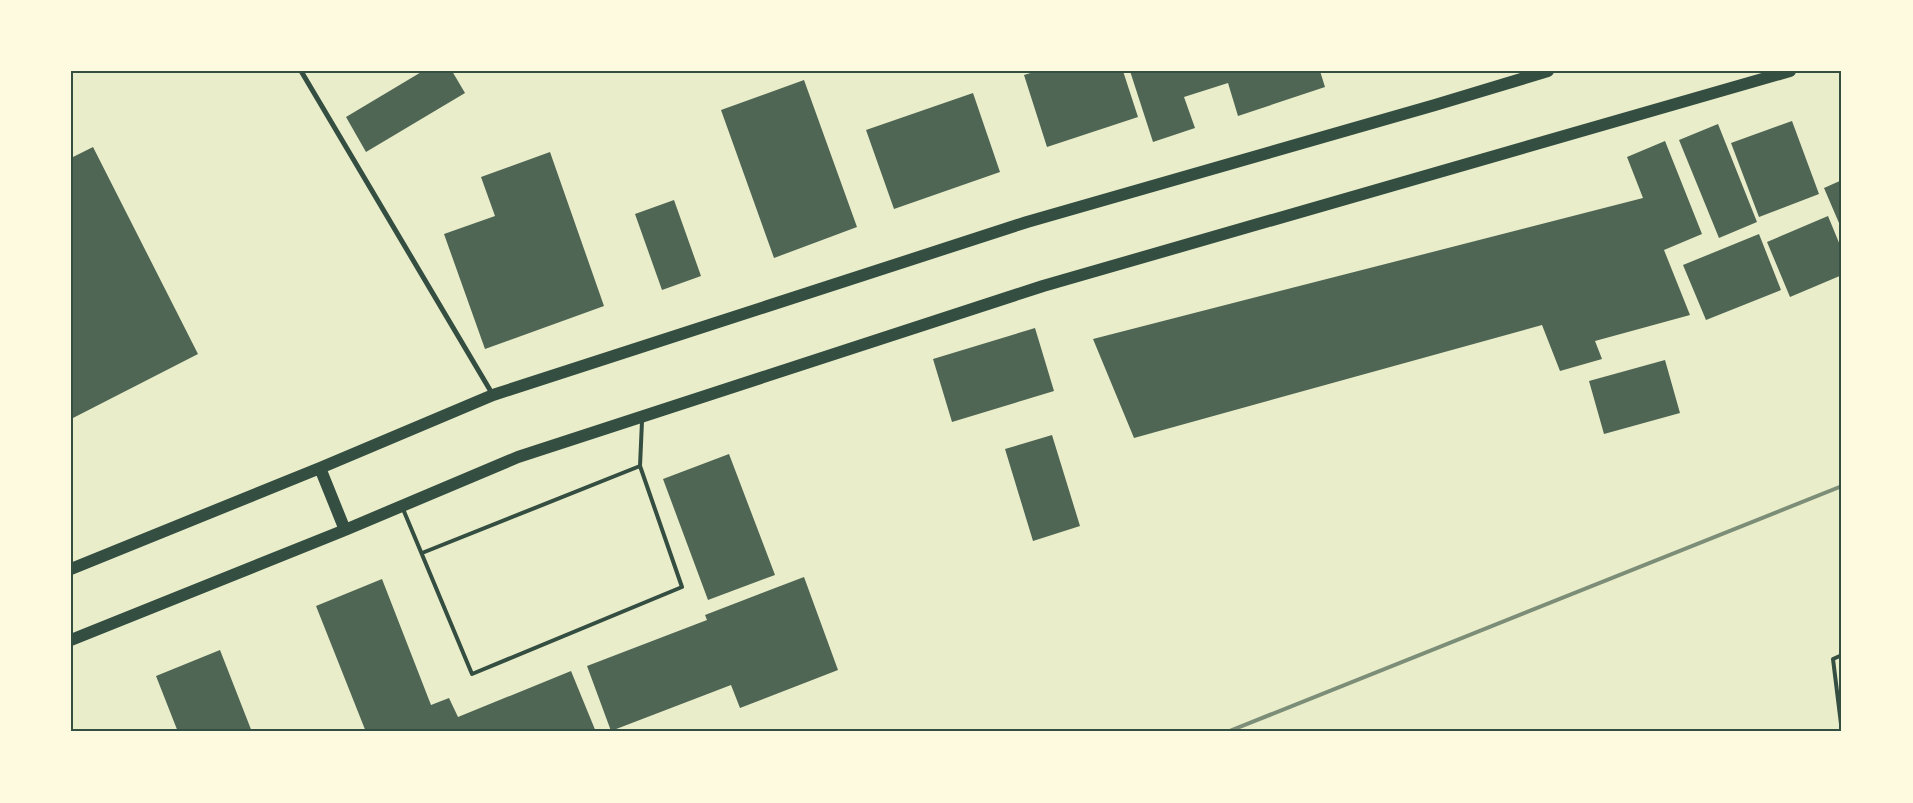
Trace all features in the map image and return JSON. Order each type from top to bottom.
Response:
[{"type":"main road","points":[[71,569],[320,468],[493,395],[1027,222],[1435,106],[1548,71]]},
{"type":"main road","points":[[71,640],[345,530],[518,457],[1006,298],[1790,71]]},
{"type":"main road","points":[[320,468],[345,530]]},
{"type":"street","points":[[300,71],[493,395]]},
{"type":"lane","points":[[402,506],[472,674],[682,587],[640,466],[642,416]]},
{"type":"lane","points":[[422,553],[640,466]]},
{"type":"lane","points":[[1842,655],[1833,659],[1842,732]]},
{"type":"building","points":[[423,71],[452,71],[465,93],[366,152],[346,117]]},
{"type":"building","points":[[1037,71],[1123,71],[1138,117],[1047,147],[1024,75]]},
{"type":"building","points":[[1130,71],[1320,71],[1325,87],[1238,116],[1228,83],[1184,97],[1195,128],[1153,142]]},
{"type":"building","points":[[804,80],[857,227],[774,258],[721,110]]},
{"type":"building","points":[[973,93],[1000,172],[894,209],[866,130]]},
{"type":"building","points":[[1792,121],[1819,194],[1759,217],[1731,143]]},
{"type":"building","points":[[1718,124],[1757,222],[1719,238],[1679,140]]},
{"type":"building","points":[[1665,141],[1702,234],[1664,250],[1690,315],[1595,341],[1602,359],[1560,371],[1542,325],[1134,438],[1093,339],[1643,198],[1627,157]]},
{"type":"building","points":[[93,147],[198,354],[71,419],[71,158]]},
{"type":"building","points":[[550,152],[604,306],[485,349],[444,234],[495,216],[481,177]]},
{"type":"building","points":[[1842,180],[1842,230],[1824,188]]},
{"type":"building","points":[[674,200],[701,276],[662,290],[635,214]]},
{"type":"building","points":[[1828,216],[1842,250],[1842,275],[1790,297],[1767,242]]},
{"type":"building","points":[[1759,234],[1781,290],[1706,320],[1683,265]]},
{"type":"building","points":[[1035,328],[1054,391],[952,422],[933,359]]},
{"type":"building","points":[[1665,360],[1680,413],[1604,434],[1589,381]]},
{"type":"building","points":[[1052,435],[1080,526],[1033,541],[1005,449]]},
{"type":"building","points":[[729,454],[775,575],[708,600],[663,479]]},
{"type":"building","points":[[804,577],[838,670],[740,708],[731,685],[611,731],[587,666],[707,620],[705,615]]},
{"type":"building","points":[[382,579],[431,705],[449,698],[458,717],[571,671],[596,732],[366,732],[316,606]]},
{"type":"building","points":[[220,650],[252,732],[178,732],[156,676]]},
{"type":"railway","points":[[1227,732],[1842,486]]}]
